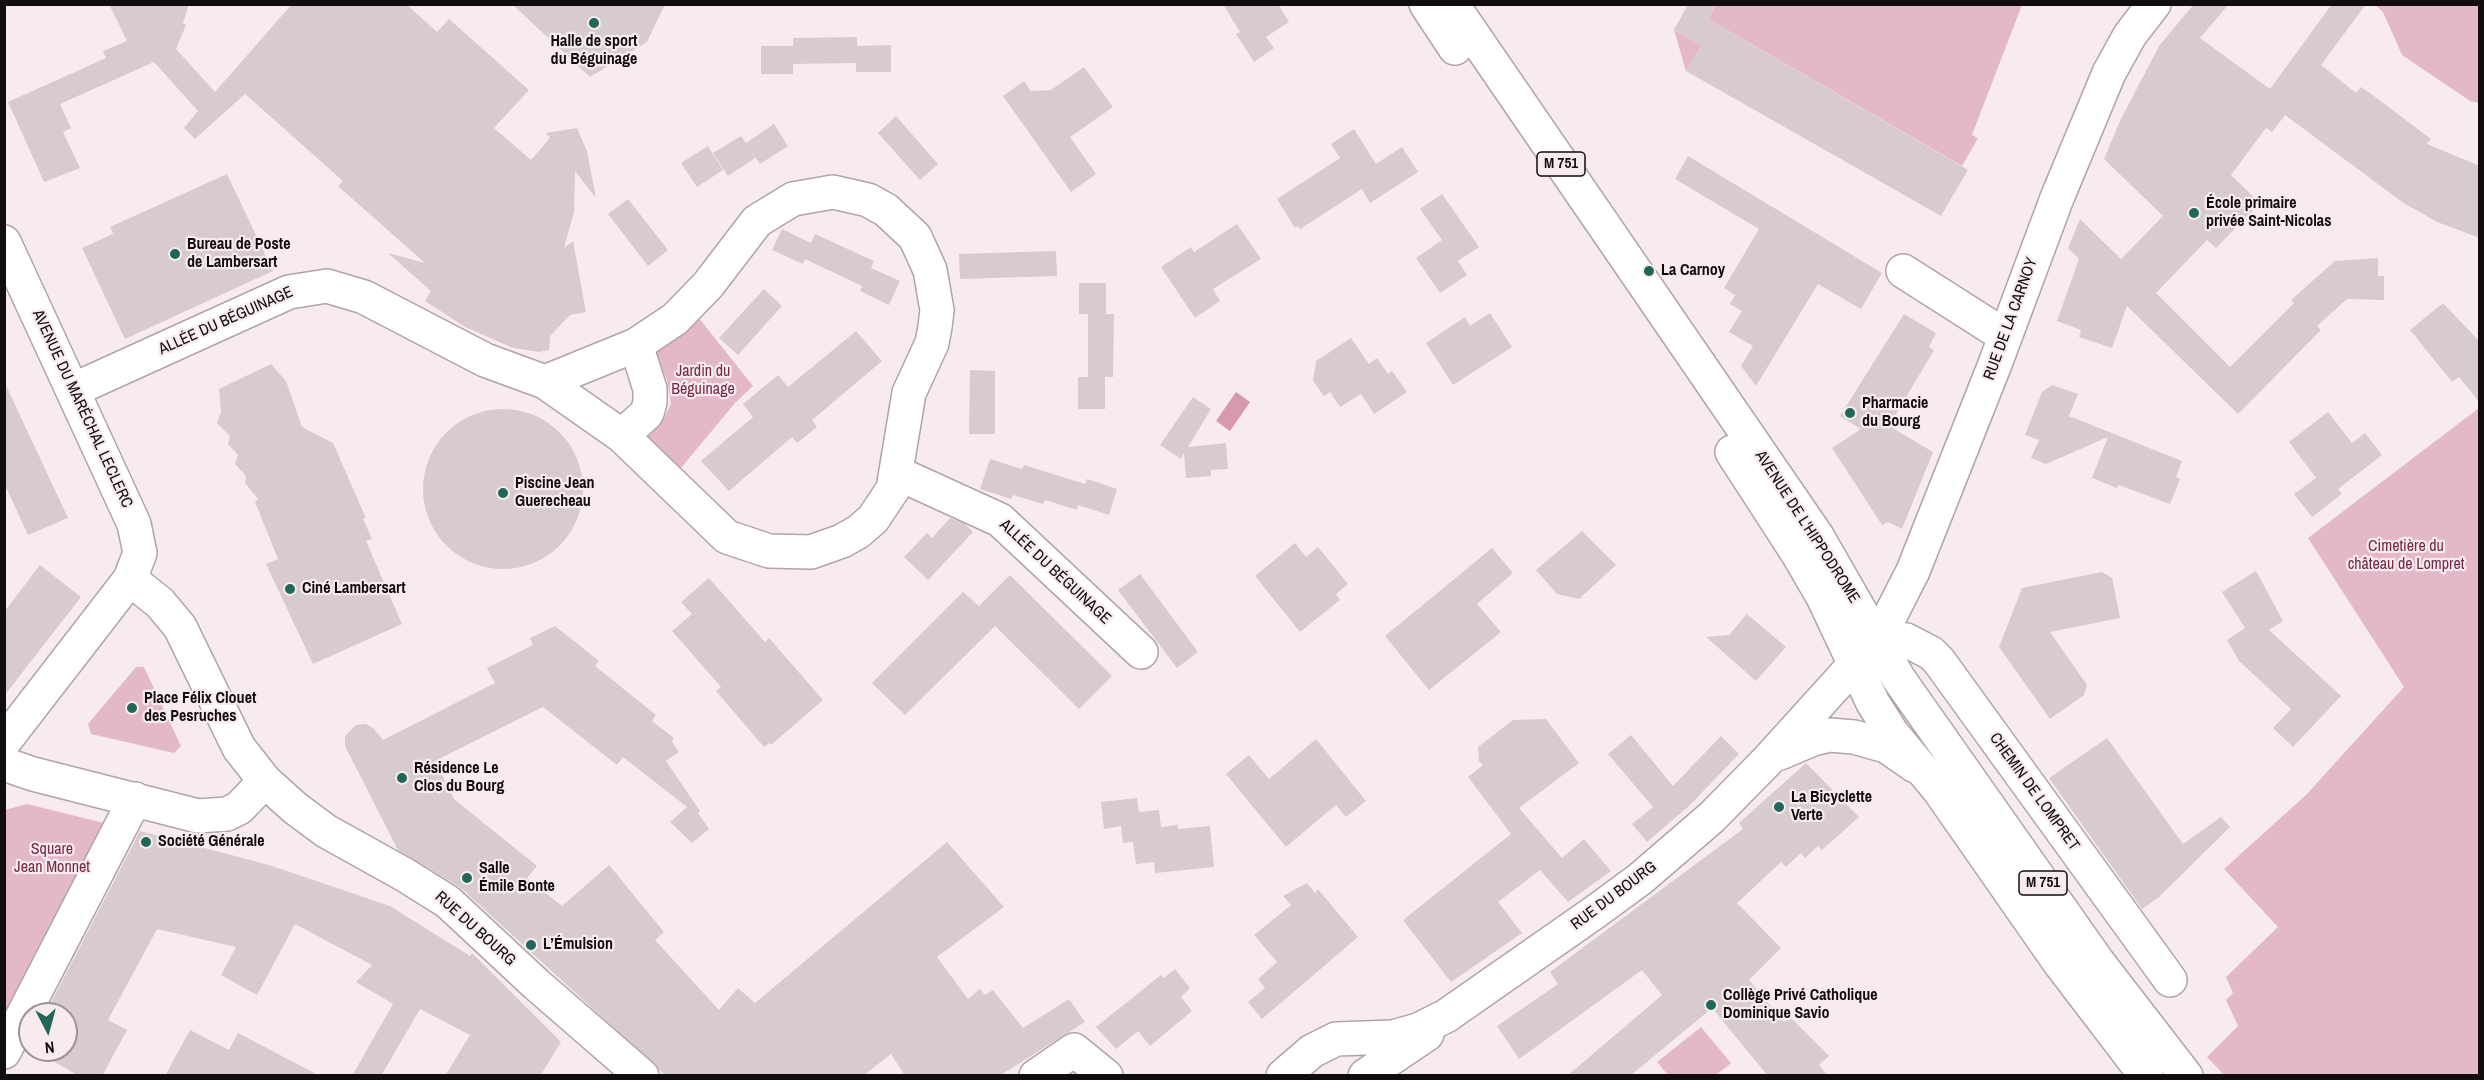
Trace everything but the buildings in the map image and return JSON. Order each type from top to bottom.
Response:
[{"type":"street","name":"AVENUE DE L'HIPPODROME","points":[[1426,4],[1767,506],[1823,597],[1854,665],[1892,733],[1960,819],[2059,962],[2146,1076]]},
{"type":"street","name":"AVENUE DE L'HIPPODROME","points":[[1452,4],[1823,545],[1899,679],[2098,962],[2186,1076]]},
{"type":"street","name":"RUE DE LA CARNOY","points":[[1854,665],[1887,622],[1913,571],[2006,336],[2061,187],[2109,73],[2130,35],[2154,4]]},
{"type":"street","name":"ALLÉE DU BÉGUINAGE","points":[[73,390],[280,296],[311,286],[327,286],[346,290],[387,307],[431,334],[484,360],[545,382],[622,436],[727,537],[769,551],[811,552],[843,542],[873,519],[893,489],[909,393],[932,343],[935,327],[935,290],[923,251],[915,237],[886,210],[868,200],[833,192],[793,199],[773,209],[742,237],[693,302],[675,319],[636,345],[545,382]]},
{"type":"street","name":"AVENUE DU MARÉCHAL LECLERC","points":[[4,242],[134,524],[140,553],[130,579]]},
{"type":"street","points":[[1903,271],[2006,336]]},
{"type":"street","points":[[622,436],[647,413],[651,402],[650,389],[636,345]]},
{"type":"street","name":"ALLÉE DU BÉGUINAGE","points":[[897,473],[1000,520],[1141,652]]},
{"type":"street","points":[[4,742],[130,579],[160,603],[180,627],[239,748],[265,781],[239,808],[227,814],[198,816],[33,774],[4,764]]},
{"type":"street","name":"CHEMIN DE LOMPRET","points":[[1876,638],[1906,640],[1920,646],[1940,661],[2170,981]]},
{"type":"street","name":"RUE DU BOURG","points":[[1365,1076],[1408,1049],[1446,1016],[1640,879],[1712,817],[1768,760],[1854,665]]},
{"type":"street","name":"RUE DU BOURG","points":[[1768,760],[1806,741],[1842,735],[1872,740],[1886,746],[1924,773]]},
{"type":"street","name":"RUE DU BOURG","points":[[265,781],[295,808],[333,836],[405,875],[448,902],[536,984],[642,1076]]},
{"type":"street","points":[[4,1052],[135,799]]},
{"type":"street","name":"RUE DU BOURG","points":[[1282,1076],[1312,1051],[1336,1039],[1393,1037],[1419,1030],[1446,1016]]},
{"type":"street","points":[[1036,1076],[1074,1050],[1106,1076]]},
{"type":"green space","points":[[1716,5],[2022,5],[1972,135],[1978,138],[1962,166],[1715,23],[1686,71],[1674,30],[1695,42]]},
{"type":"green space","points":[[2375,5],[2479,5],[2479,103],[2470,101],[2402,55],[2383,12]]},
{"type":"green space","name":"Jardin du Béguinage","points":[[698,317],[753,386],[735,403],[681,468],[645,438],[662,422],[671,404],[667,380],[654,350]]},
{"type":"green space","name":"Cimetière du château de Lompret","points":[[2479,408],[2479,1075],[2224,1075],[2207,1057],[2238,1026],[2226,1000],[2233,993],[2226,977],[2278,927],[2224,869],[2306,795],[2404,687],[2308,538]]},
{"type":"green space","points":[[136,667],[144,667],[181,746],[174,753],[91,734],[88,724]]},
{"type":"green space","name":"Square Jean Monnet","points":[[27,804],[120,827],[31,1002],[18,1002],[18,1027],[5,1052],[5,810]]},
{"type":"green space","points":[[1701,1027],[1731,1063],[1716,1075],[1668,1075],[1657,1062]]},
{"type":"shaded area","points":[[1236,392],[1250,402],[1230,431],[1216,421]]},
{"type":"place","name":"Halle de sport du Béguinage","points":[[594,23]]},
{"type":"place","name":"École primaire privée Saint-Nicolas","points":[[2194,213]]},
{"type":"place","name":"Bureau de Poste de Lambersart","points":[[175,254]]},
{"type":"place","name":"La Carnoy","points":[[1649,271]]},
{"type":"place","name":"Pharmacie du Bourg","points":[[1850,413]]},
{"type":"place","name":"Piscine Jean Guerecheau","points":[[503,493]]},
{"type":"place","name":"Ciné Lambersart","points":[[290,589]]},
{"type":"place","name":"Place Félix Clouet des Pesruches","points":[[132,708]]},
{"type":"place","name":"Résidence Le Clos du Bourg","points":[[402,778]]},
{"type":"place","name":"La Bicyclette Verte","points":[[1779,807]]},
{"type":"place","name":"Société Générale","points":[[146,842]]},
{"type":"place","name":"Salle Émile Bonte","points":[[467,878]]},
{"type":"place","name":"L’Émulsion","points":[[531,945]]},
{"type":"place","name":"Collège Privé Catholique Dominique Savio","points":[[1711,1005]]}]
